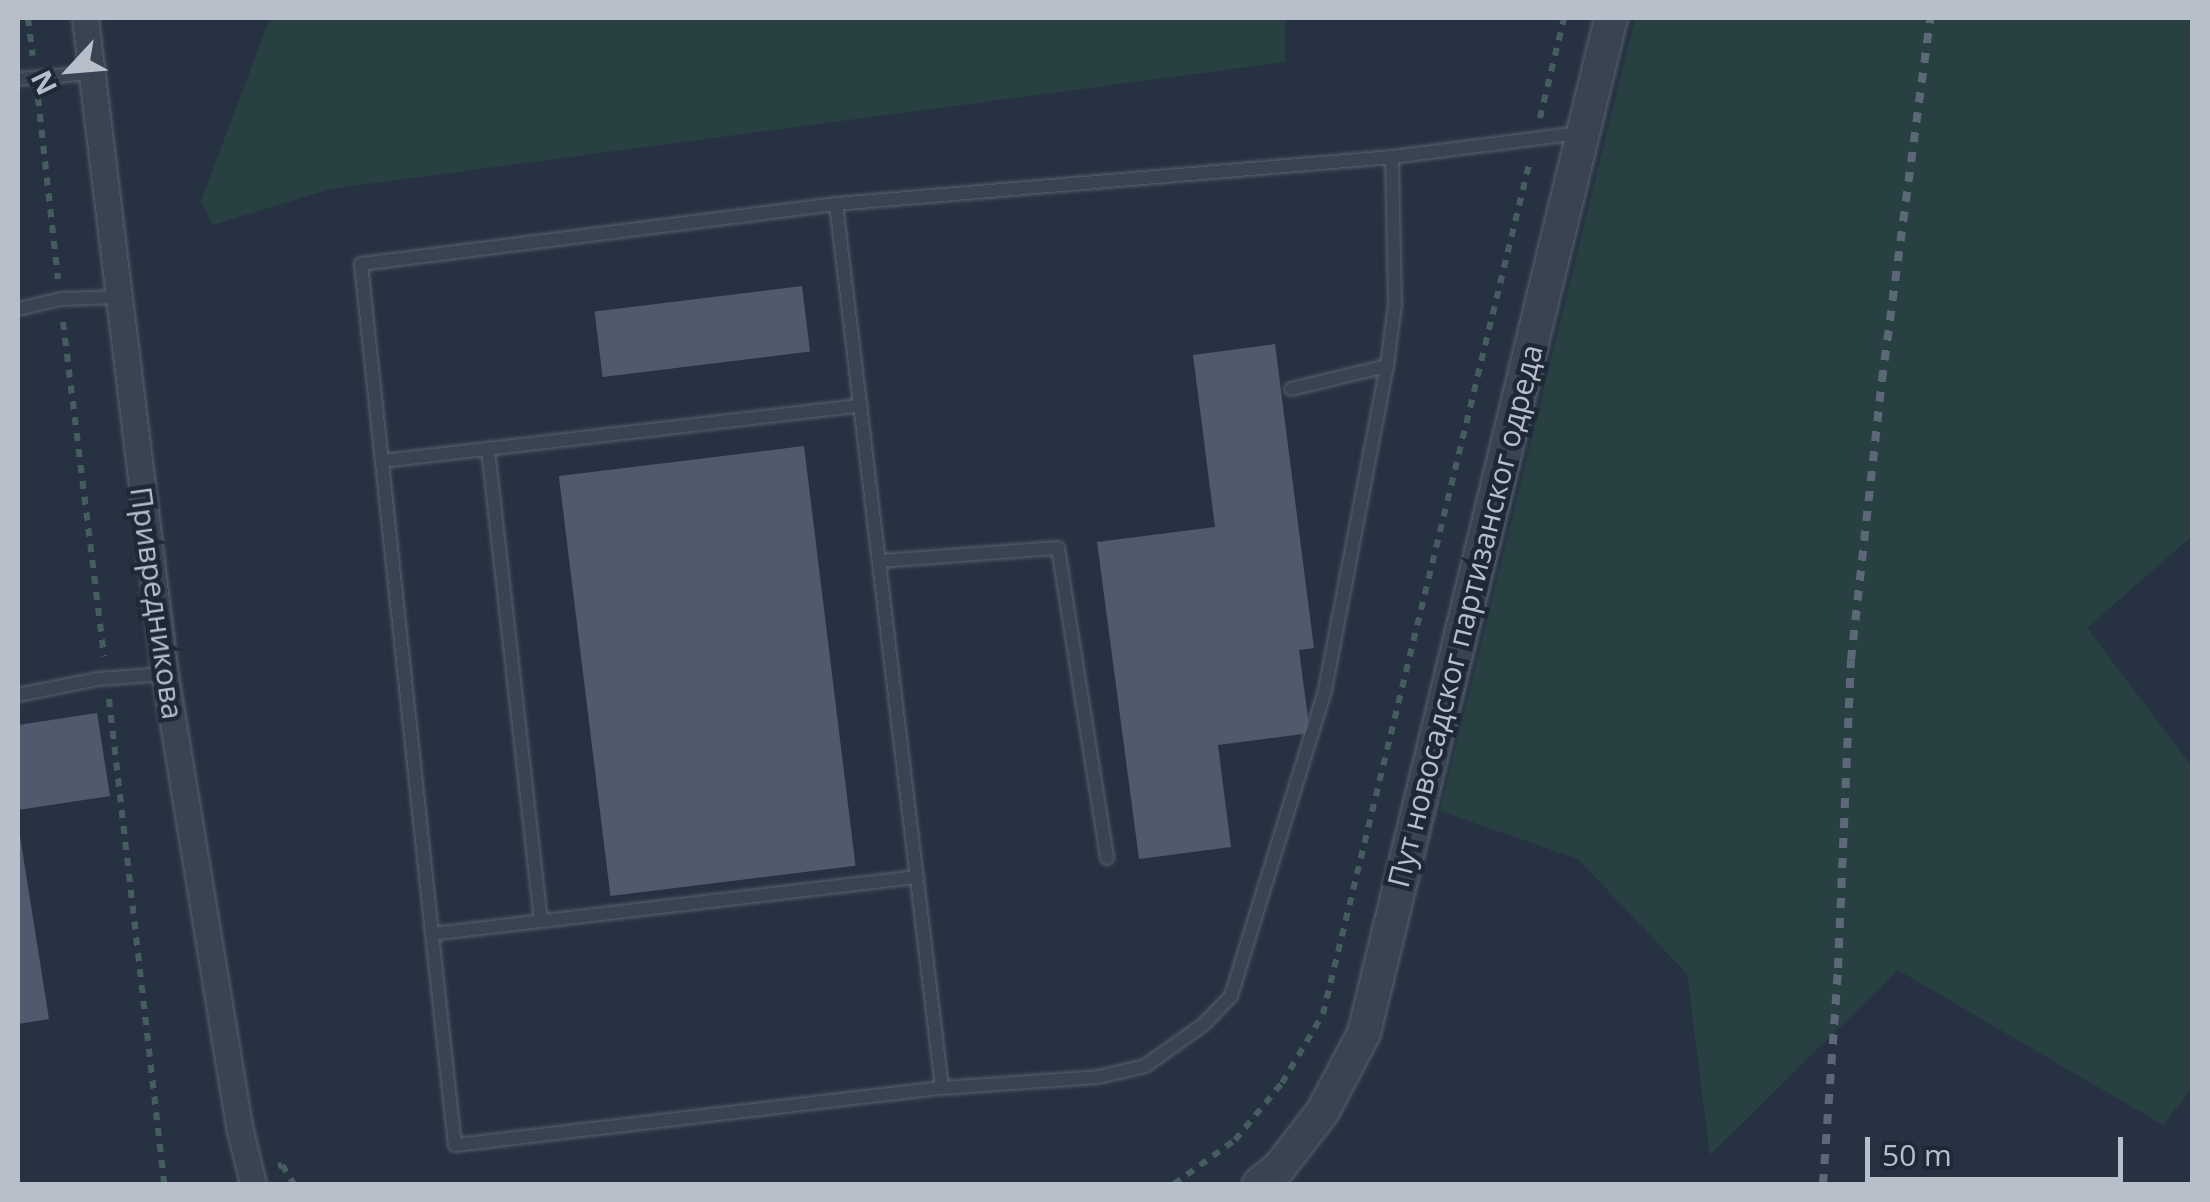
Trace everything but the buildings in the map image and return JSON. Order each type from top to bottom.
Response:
[{"type":"street","name":"Привредникова","points":[[85,18],[165,674],[239,1126],[253,1184]]},
{"type":"street","name":"Пут новосадског партизанског одреда","points":[[1259,1184],[1279,1168],[1322,1111],[1364,1032],[1611,18]]},
{"type":"lane","points":[[18,79],[92,74]]},
{"type":"lane","points":[[1392,156],[1394,304],[1387,366],[1325,690],[1232,996],[1190,1036],[1145,1066],[1098,1077],[942,1088],[455,1145],[362,264],[836,204],[1392,156],[1536,135],[1582,133]]},
{"type":"lane","points":[[836,204],[942,1088]]},
{"type":"lane","points":[[18,309],[60,299],[118,298]]},
{"type":"lane","points":[[1291,389],[1387,366]]},
{"type":"lane","points":[[382,461],[861,406]]},
{"type":"lane","points":[[488,449],[541,922]]},
{"type":"lane","points":[[879,561],[1058,548],[1106,858]]},
{"type":"lane","points":[[18,695],[107,679],[165,674]]},
{"type":"lane","points":[[432,934],[917,877]]},
{"type":"path","points":[[28,18],[164,1184]]},
{"type":"path","points":[[1174,1184],[1235,1140],[1282,1083],[1322,1014],[1564,18]]},
{"type":"green space","points":[[270,18],[1285,18],[1285,62],[330,189],[213,225],[201,201]]},
{"type":"green space","points":[[1635,18],[2192,18],[2192,536],[2087,628],[2192,767],[2192,1088],[2163,1125],[1898,970],[1710,1155],[1687,974],[1578,859],[1440,811]]},
{"type":"railway","points":[[1823,1184],[1838,968],[1851,660],[1882,380],[1930,18]]}]
